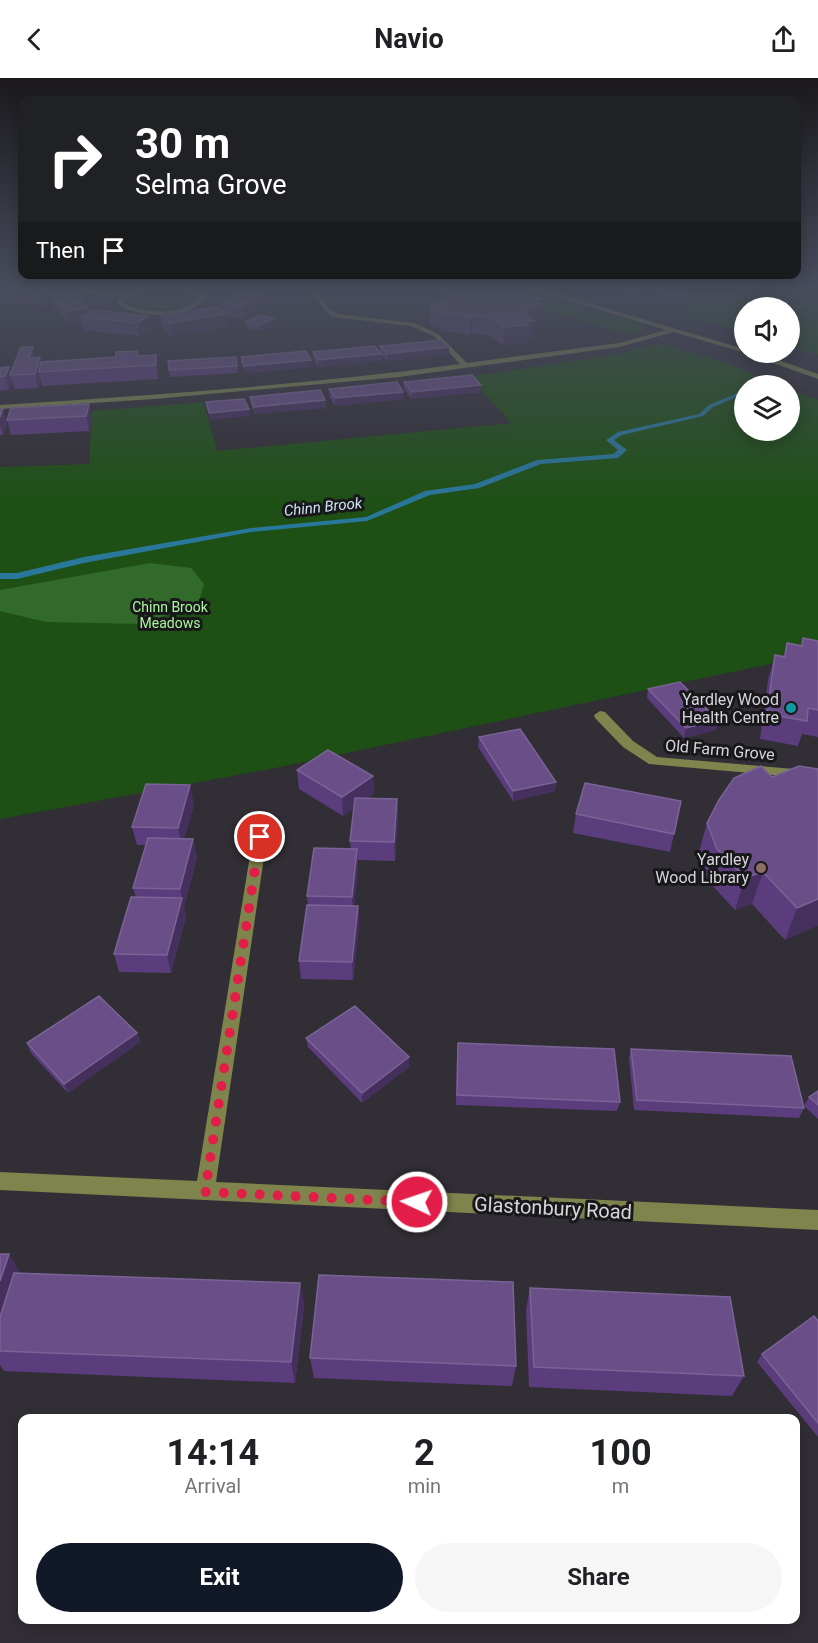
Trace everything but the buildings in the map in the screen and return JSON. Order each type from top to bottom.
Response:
[{"type":"street","points":[[459,359],[466,367]]},
{"type":"street","points":[[0,407],[154,397],[466,367],[521,359]]},
{"type":"street","points":[[778,363],[818,377]]},
{"type":"street","name":"Old Farm Grove","points":[[600,715],[628,744],[654,761],[818,775]]},
{"type":"street","points":[[205,1192],[260,837]]},
{"type":"street","name":"Glastonbury Road","points":[[0,1181],[818,1220]]},
{"type":"green space","name":"Chinn Brook Meadows","points":[[586,359],[712,359],[755,375],[734,375],[734,441],[800,441],[800,393],[818,400],[818,654],[275,768],[0,819],[0,467],[89,464],[92,411],[203,402],[217,451],[512,423],[468,377]]},
{"type":"green space","points":[[150,563],[191,568],[204,584],[199,602],[144,624],[46,622],[0,611],[0,590]]},
{"type":"waterway","name":"Chinn Brook","points":[[0,576],[17,576],[84,560],[251,530],[367,519],[428,493],[476,486],[540,462],[615,456],[623,450],[609,440],[620,433],[701,415],[711,406],[734,396]]},
{"type":"place","name":"Yardley Wood Health Centre","points":[[791,708]]},
{"type":"place","name":"Yardley Wood Library","points":[[761,868]]},
{"type":"route","points":[[260,837],[205,1192],[417,1202]]}]
